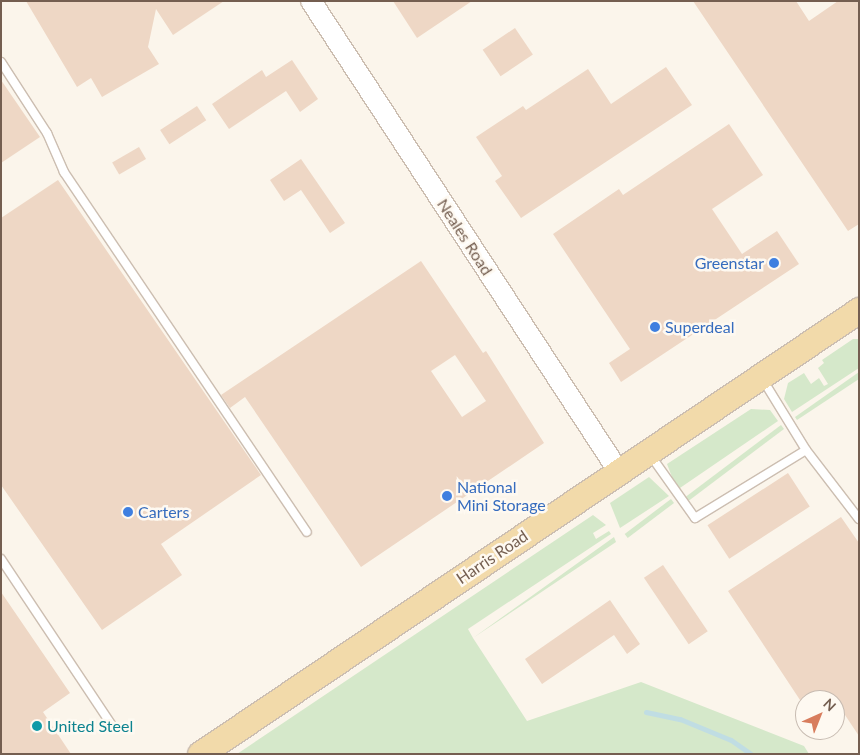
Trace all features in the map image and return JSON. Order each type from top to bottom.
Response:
[{"type":"main road","name":"Harris Road","points":[[200,754],[859,310]]},
{"type":"street","name":"Neales Road","points":[[311,1],[619,472]]},
{"type":"lane","points":[[1,62],[47,133],[69,179],[307,532]]},
{"type":"lane","points":[[760,376],[806,450],[859,520]]},
{"type":"lane","points":[[648,452],[695,518],[806,450]]},
{"type":"lane","points":[[1,559],[113,727]]},
{"type":"green space","points":[[853,339],[859,339],[859,368],[792,412],[784,399],[788,383],[804,373],[811,384],[819,378],[824,386],[828,384],[818,368],[824,363],[822,360]]},
{"type":"green space","points":[[859,372],[859,379],[797,420],[795,417]]},
{"type":"green space","points":[[751,409],[770,410],[778,421],[677,490],[667,464]]},
{"type":"green space","points":[[781,425],[784,429],[686,503],[683,499]]},
{"type":"green space","points":[[649,477],[669,496],[620,528],[610,503]]},
{"type":"green space","points":[[671,499],[674,503],[628,538],[625,534]]},
{"type":"green space","points":[[593,515],[606,525],[593,533],[596,539],[609,531],[611,534],[468,629],[527,721],[641,682],[804,746],[809,754],[237,754]]},
{"type":"green space","points":[[614,537],[616,542],[473,638]]},
{"type":"building","points":[[26,1],[224,1],[173,35],[156,9],[148,47],[159,64],[102,97],[91,78],[77,87]]},
{"type":"building","points":[[393,1],[472,1],[417,38]]},
{"type":"building","points":[[693,1],[796,1],[809,21],[838,1],[859,1],[859,224],[848,231]]},
{"type":"building","points":[[515,28],[533,55],[501,76],[483,50]]},
{"type":"building","points":[[292,60],[318,99],[300,112],[286,91],[229,129],[212,104],[262,70],[266,77]]},
{"type":"building","points":[[666,67],[692,105],[521,218],[495,181],[502,176],[476,137],[523,106],[526,110],[588,69],[611,104]]},
{"type":"building","points":[[1,80],[40,137],[1,163]]},
{"type":"building","points":[[197,106],[206,120],[169,144],[160,130]]},
{"type":"building","points":[[729,124],[763,175],[712,209],[742,254],[777,231],[799,264],[621,382],[609,363],[630,349],[553,234],[619,189],[623,195]]},
{"type":"building","points":[[139,147],[146,159],[119,175],[112,162]]},
{"type":"building","points":[[301,159],[345,223],[330,233],[301,190],[284,201],[270,180]]},
{"type":"building","points":[[58,180],[261,475],[161,544],[182,575],[102,630],[1,485],[1,218]]},
{"type":"building","points":[[421,261],[483,353],[486,351],[544,443],[361,567],[245,397],[230,408],[221,395]],"holes":[[[455,355],[486,401],[462,417],[431,371]]]},
{"type":"building","points":[[788,473],[810,507],[729,559],[707,525]]},
{"type":"building","points":[[841,517],[859,543],[859,736],[845,715],[845,690],[795,690],[795,692],[728,591]]},
{"type":"building","points":[[663,565],[708,631],[689,644],[644,578]]},
{"type":"building","points":[[1,592],[70,693],[43,712],[71,754],[1,754]]},
{"type":"building","points":[[610,600],[640,644],[627,654],[614,635],[542,684],[525,659]]},
{"type":"waterway","points":[[646,712],[680,719],[731,740],[751,754]]},
{"type":"place","name":"Greenstar","points":[[774,263]]},
{"type":"place","name":"Superdeal","points":[[655,327]]},
{"type":"place","name":"National Mini Storage","points":[[447,496]]},
{"type":"place","name":"Carters","points":[[128,512]]},
{"type":"place","name":"United Steel","points":[[37,726]]}]
